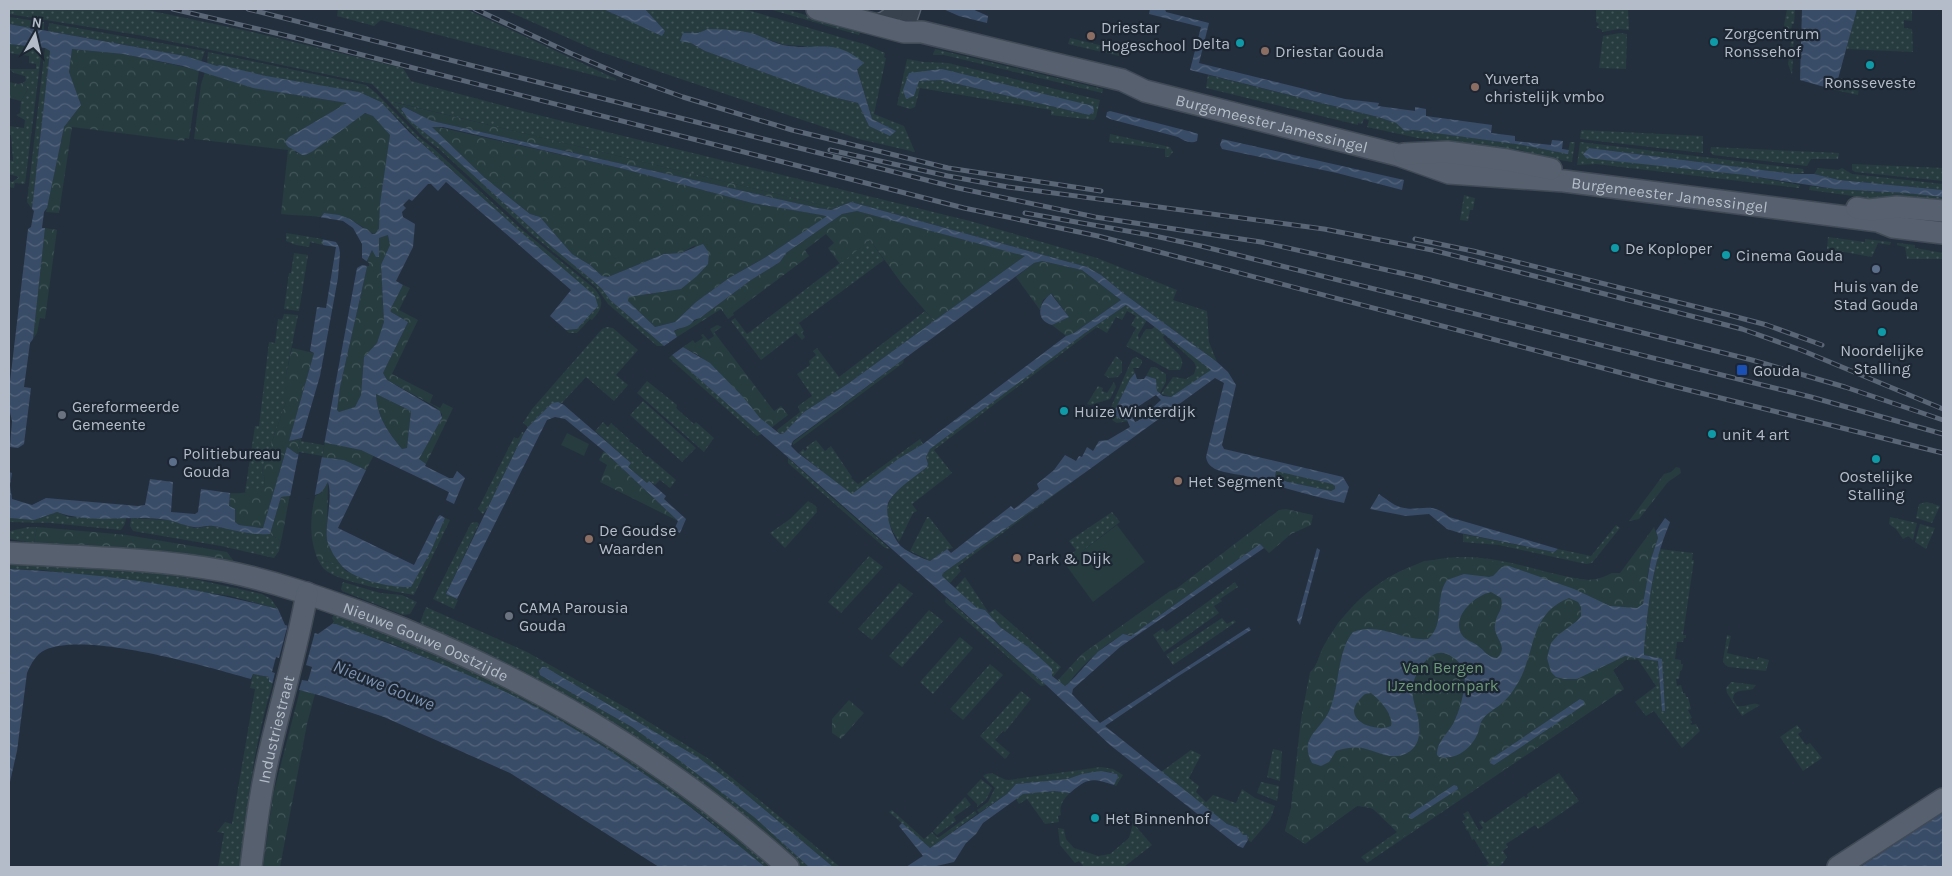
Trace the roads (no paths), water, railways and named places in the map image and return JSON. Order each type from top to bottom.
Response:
[{"type":"main road","name":"Burgemeester Jamessingel","points":[[817,9],[904,32],[929,34],[1122,80],[1145,91],[1398,155],[1449,173],[1504,169],[1572,172],[1869,210],[1897,207],[1943,211]]},
{"type":"main road","name":"Burgemeester Jamessingel","points":[[1398,155],[1456,153],[1504,169],[1564,181],[1878,221],[1893,226],[1943,233]]},
{"type":"main road","points":[[1449,173],[1445,162],[1447,158],[1456,153]]},
{"type":"main road","points":[[1911,229],[1907,221],[1908,216],[1921,208]]},
{"type":"main road","name":"Nieuwe Gouwe Oostzijde","points":[[9,553],[104,558],[212,570],[247,576],[307,593],[409,631],[510,678],[564,707],[622,742],[692,788],[788,867]]},
{"type":"main road","name":"Industriestraat","points":[[251,867],[259,804],[301,628],[307,593]]},
{"type":"main road","points":[[1838,867],[1943,799]]},
{"type":"street","points":[[874,24],[884,20],[900,9]]},
{"type":"street","points":[[904,32],[912,9]]},
{"type":"water","points":[[603,9],[645,9],[665,31],[662,36]]},
{"type":"water","points":[[943,9],[972,9],[988,16],[987,23],[959,16]]},
{"type":"water","points":[[1150,9],[1165,9],[1166,12],[1209,23],[1199,63],[1345,99],[1379,103],[1378,106],[1415,111],[1415,107],[1426,109],[1426,116],[1492,125],[1491,133],[1515,136],[1515,141],[1551,145],[1552,140],[1563,141],[1562,149],[1569,150],[1568,154],[1523,145],[1413,130],[1405,131],[1396,123],[1378,117],[1190,70],[1201,27],[1149,14]]},
{"type":"water","points":[[1802,9],[1857,9],[1835,90],[1800,80]]},
{"type":"water","points":[[9,24],[185,56],[217,66],[220,65],[266,76],[359,92],[381,102],[409,132],[595,296],[598,306],[577,329],[566,330],[550,316],[571,290],[446,182],[438,191],[431,184],[428,184],[412,201],[409,199],[403,205],[406,208],[402,212],[403,217],[415,224],[413,247],[396,281],[403,285],[390,310],[408,322],[383,373],[387,380],[440,411],[442,418],[419,459],[426,464],[425,466],[449,478],[453,478],[457,471],[465,478],[454,504],[446,500],[449,492],[361,450],[302,438],[289,441],[314,353],[310,351],[317,307],[326,308],[336,247],[323,245],[321,217],[324,213],[339,215],[350,219],[372,234],[375,234],[379,229],[380,204],[390,135],[373,116],[365,113],[313,151],[303,155],[287,145],[285,142],[289,137],[347,103],[253,88],[183,66],[123,54],[72,49],[69,72],[81,105],[64,127],[47,208],[44,212],[42,228],[45,228],[33,339],[30,343],[24,387],[31,388],[24,444],[18,448],[10,447],[12,421],[9,408],[9,390],[28,229],[31,227],[34,211],[32,209],[50,51],[45,48],[9,44]],"holes":[[[388,235],[390,245],[381,265],[384,322],[377,343],[364,357],[361,395],[355,407],[339,412],[337,410],[340,387],[367,267],[365,265],[372,250],[376,257],[379,257],[379,238]],[[376,394],[411,411],[407,448],[402,449],[384,424]]]},
{"type":"water","points":[[708,29],[751,33],[775,43],[795,47],[834,47],[853,55],[864,63],[857,69],[872,119],[896,131],[890,136],[869,126],[858,103],[829,96],[705,51],[691,43],[680,41],[683,33],[698,33]]},
{"type":"water","points":[[942,69],[1093,106],[1094,112],[1089,115],[941,80],[919,81],[914,96],[906,99],[903,90],[909,73]]},
{"type":"water","points":[[404,107],[432,121],[818,208],[831,210],[851,202],[1087,267],[1101,275],[1217,362],[1228,372],[1236,385],[1222,445],[1224,449],[1343,477],[1349,487],[1344,503],[1220,471],[1210,465],[1206,457],[1224,383],[1215,378],[943,573],[942,576],[977,608],[985,610],[1000,627],[1028,647],[1052,669],[1052,676],[1065,686],[1102,649],[1123,634],[1131,636],[1260,544],[1264,548],[1120,647],[1073,689],[1072,694],[1100,723],[1249,627],[1251,630],[1105,726],[1227,824],[1238,828],[1243,835],[1247,835],[1248,840],[1243,848],[1110,745],[1046,685],[672,355],[683,347],[710,363],[744,398],[760,418],[780,434],[784,433],[804,412],[849,383],[1025,256],[857,211],[842,214],[786,253],[780,262],[751,280],[700,318],[674,331],[677,337],[664,346],[610,300],[602,289],[553,248],[438,143],[409,120],[401,109]],"holes":[[[432,127],[443,127],[624,169],[752,203],[827,216],[766,257],[729,278],[696,302],[675,322],[655,327],[628,301],[628,297],[681,289],[708,264],[709,253],[703,244],[681,253],[664,254],[608,277],[602,276],[590,265],[572,254],[540,217],[530,214],[485,178]],[[1042,261],[1082,270],[1121,300],[1074,333],[1066,336],[923,444],[898,459],[852,494],[791,446],[793,441],[1034,263]],[[1126,305],[1211,370],[1171,397],[1163,396],[1157,391],[1156,379],[1146,376],[1144,379],[1137,379],[1135,373],[1130,379],[1115,410],[1115,415],[1120,419],[1127,420],[1130,427],[1108,440],[1099,441],[1093,451],[1087,447],[1082,457],[1079,456],[1076,461],[1065,455],[1054,470],[1037,484],[1039,489],[1014,509],[1011,506],[951,553],[947,549],[930,561],[902,547],[895,538],[887,511],[887,506],[893,496],[927,467],[926,457],[930,449],[1085,333]],[[1156,395],[1161,400],[1135,422],[1132,416],[1134,409]],[[1276,471],[1332,484],[1335,486],[1335,489],[1331,491],[1288,482],[1275,477]]]},
{"type":"water","points":[[1110,111],[1198,134],[1197,141],[1188,142],[1178,137],[1110,119],[1106,117],[1107,112]]},
{"type":"water","points":[[1222,139],[1404,180],[1402,190],[1337,173],[1222,149],[1220,145]]},
{"type":"water","points":[[1589,148],[1794,174],[1814,174],[1839,180],[1943,190],[1943,197],[1835,189],[1745,175],[1586,158],[1583,154]]},
{"type":"water","points":[[1051,294],[1069,317],[1052,325],[1046,323],[1040,311],[1041,306]]},
{"type":"water","points":[[558,402],[564,405],[631,463],[628,467],[647,483],[649,481],[666,496],[664,499],[686,519],[680,533],[674,530],[678,521],[604,451],[565,419],[555,417],[547,420],[457,599],[446,594],[524,433],[552,403]]},
{"type":"water","points":[[287,447],[297,454],[344,460],[366,470],[338,528],[414,565],[438,517],[440,515],[445,518],[431,551],[411,587],[386,585],[367,580],[351,573],[340,564],[327,540],[330,496],[328,482],[318,494],[281,497],[270,534],[249,533],[213,526],[194,527],[154,518],[98,519],[71,516],[57,512],[34,520],[9,518],[9,472],[12,473],[10,485],[12,499],[32,505],[46,498],[145,505],[150,479],[173,482],[171,512],[195,514],[198,512],[201,489],[230,493],[229,506],[235,509],[235,522],[239,525],[263,528]]},
{"type":"water","points":[[1379,494],[1400,507],[1436,509],[1449,517],[1558,549],[1554,552],[1460,533],[1447,529],[1429,514],[1406,516],[1370,509]]},
{"type":"water","points":[[1665,518],[1670,522],[1658,555],[1655,570],[1647,617],[1644,655],[1662,659],[1665,711],[1662,711],[1658,661],[1625,656],[1577,679],[1556,677],[1551,672],[1547,658],[1551,643],[1581,616],[1581,607],[1578,602],[1569,598],[1556,605],[1546,614],[1539,625],[1523,674],[1514,689],[1501,704],[1483,719],[1475,739],[1463,752],[1452,757],[1439,757],[1437,755],[1440,742],[1453,724],[1459,711],[1465,680],[1463,666],[1445,653],[1437,653],[1427,659],[1415,678],[1413,694],[1418,717],[1419,735],[1417,743],[1412,750],[1402,755],[1391,756],[1362,748],[1347,748],[1336,751],[1329,762],[1321,766],[1312,763],[1308,754],[1309,740],[1330,709],[1336,690],[1341,658],[1353,632],[1373,629],[1418,639],[1428,639],[1437,626],[1441,595],[1447,580],[1464,574],[1489,577],[1493,576],[1502,567],[1509,566],[1574,589],[1610,606],[1637,608],[1643,604],[1651,559],[1658,538],[1656,531]],"holes":[[[1491,592],[1501,598],[1502,602],[1495,625],[1496,634],[1502,646],[1501,654],[1497,658],[1488,655],[1465,638],[1461,634],[1459,625],[1460,618],[1468,606],[1479,597]],[[1371,693],[1382,703],[1388,712],[1391,726],[1381,728],[1369,726],[1355,716],[1354,708],[1356,704],[1365,694]]]},
{"type":"water","points":[[1317,548],[1320,550],[1300,625],[1297,620]]},
{"type":"water","name":"Nieuwe Gouwe","points":[[9,569],[111,577],[178,587],[245,601],[278,609],[285,625],[318,634],[332,624],[336,624],[430,659],[522,700],[587,736],[678,798],[765,867],[659,867],[510,773],[384,717],[322,696],[269,682],[269,677],[253,674],[251,679],[147,653],[89,645],[64,645],[45,650],[32,663],[27,673],[17,751],[9,786]]},
{"type":"water","points":[[542,667],[545,667],[699,758],[735,785],[833,867],[809,867],[754,817],[680,761],[632,727],[540,675],[539,671]]},
{"type":"water","points":[[1580,699],[1584,701],[1584,705],[1494,765],[1490,763],[1491,759]]},
{"type":"water","points":[[1101,771],[1117,774],[1118,777],[1114,785],[1090,780],[1081,784],[1070,793],[1054,791],[1023,794],[983,823],[976,834],[966,843],[954,862],[932,867],[906,867],[923,856],[899,826],[902,823],[930,848],[1007,794],[1016,784],[1068,779],[1082,774]]},
{"type":"water","points":[[1454,785],[1458,789],[1412,819],[1409,818],[1409,815]]},
{"type":"water","points":[[1943,812],[1943,867],[1860,867],[1935,817]]},
{"type":"railway","points":[[173,9],[288,36],[964,208],[1098,236],[1660,383],[1943,453]]},
{"type":"railway","points":[[248,9],[958,188],[1095,217],[1261,242],[1414,276],[1752,360],[1845,387],[1943,420]]},
{"type":"railway","points":[[475,9],[624,76],[683,97],[792,130],[948,168],[1101,191]]},
{"type":"railway","points":[[830,150],[1008,187],[1324,229],[1432,250],[1742,329],[1801,350],[1943,409]]},
{"type":"railway","points":[[1025,213],[1201,246],[1811,397],[1943,434]]},
{"type":"railway","points":[[1415,239],[1473,251],[1729,315],[1767,325],[1822,345]]},
{"type":"place","name":"Driestar Hogeschool","points":[[1091,36]]},
{"type":"place","name":"Zorgcentrum Ronssehof","points":[[1714,42]]},
{"type":"place","name":"Delta","points":[[1240,43]]},
{"type":"place","name":"Driestar Gouda","points":[[1265,51]]},
{"type":"place","name":"Ronsseveste","points":[[1870,65]]},
{"type":"place","name":"Yuverta christelijk vmbo","points":[[1475,87]]},
{"type":"place","name":"De Koploper","points":[[1615,248]]},
{"type":"place","name":"Cinema Gouda","points":[[1726,255]]},
{"type":"place","name":"Huis van de Stad Gouda","points":[[1876,269]]},
{"type":"place","name":"Noordelijke Stalling","points":[[1882,332]]},
{"type":"place","name":"Gouda","points":[[1742,370]]},
{"type":"place","name":"Huize Winterdijk","points":[[1064,411]]},
{"type":"place","name":"Gereformeerde Gemeente","points":[[62,415]]},
{"type":"place","name":"unit 4 art","points":[[1712,434]]},
{"type":"place","name":"Oostelijke Stalling","points":[[1876,459]]},
{"type":"place","name":"Politiebureau Gouda","points":[[173,462]]},
{"type":"place","name":"Het Segment","points":[[1178,481]]},
{"type":"place","name":"De Goudse Waarden","points":[[589,539]]},
{"type":"place","name":"Park & Dijk","points":[[1017,558]]},
{"type":"place","name":"CAMA Parousia Gouda","points":[[509,616]]},
{"type":"place","name":"Het Binnenhof","points":[[1095,818]]},
{"type":"park label","name":"Van Bergen IJzendoornpark","points":[[1443,676]]}]
